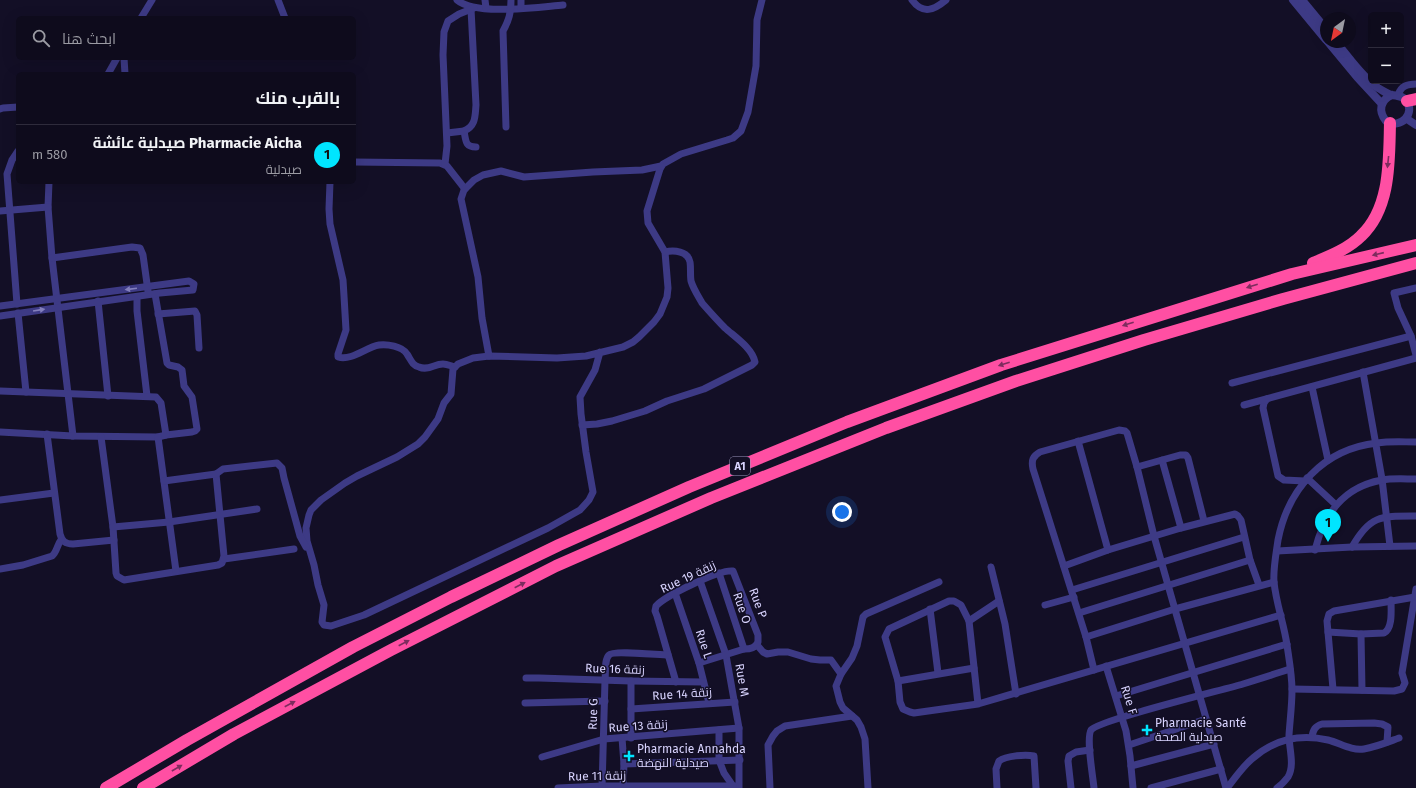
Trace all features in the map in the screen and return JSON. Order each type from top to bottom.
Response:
[{"type":"highway","points":[[1292,274],[1347,247],[1361,236],[1372,222],[1380,207],[1385,191],[1389,154],[1390,123]]},
{"type":"highway","name":"A1","points":[[106,788],[187,740],[412,617],[559,545],[689,486],[847,422],[1001,365],[1292,274],[1416,245]]},
{"type":"highway","name":"A1","points":[[143,788],[234,734],[397,647],[556,566],[711,498],[879,431],[1016,382],[1144,340],[1283,299],[1416,263]]},
{"type":"highway","points":[[1387,271],[1416,270]]},
{"type":"street","points":[[142,16],[152,0]]},
{"type":"street","points":[[278,0],[284,16]]},
{"type":"street","points":[[457,0],[472,8]]},
{"type":"street","points":[[485,0],[486,8]]},
{"type":"street","points":[[506,127],[503,31],[507,26],[511,9],[511,0]]},
{"type":"street","points":[[521,8],[522,0]]},
{"type":"street","points":[[489,356],[482,318],[478,277],[461,199],[462,194],[468,185],[483,175],[501,171],[524,177],[642,170],[661,166],[681,154],[706,148],[733,138],[741,131],[748,112],[754,86],[757,20],[762,0]]},
{"type":"street","points":[[912,0],[917,6],[924,10],[934,9],[946,0]]},
{"type":"street","points":[[1293,0],[1320,33]]},
{"type":"street","points":[[1302,0],[1320,22]]},
{"type":"street","points":[[445,164],[447,133],[443,69],[444,32],[448,21],[472,8],[511,9],[563,5]]},
{"type":"street","points":[[447,133],[469,129],[473,125],[474,120],[476,105],[472,8]]},
{"type":"street","points":[[1333,48],[1356,77],[1382,104]]},
{"type":"street","points":[[1341,48],[1368,80],[1406,105]]},
{"type":"street","points":[[109,72],[116,60]]},
{"type":"street","points":[[124,60],[125,72]]},
{"type":"street","points":[[1416,84],[1407,84],[1403,87],[1406,105],[1416,125]]},
{"type":"street","points":[[1386,98],[1406,105],[1402,122],[1396,124],[1390,123],[1381,113],[1382,104],[1386,98]]},
{"type":"street","points":[[0,109],[16,107]]},
{"type":"street","points":[[464,131],[468,146],[476,147]]},
{"type":"street","points":[[16,153],[12,160],[8,174],[17,304]]},
{"type":"street","points":[[356,162],[428,162],[445,164],[465,189]]},
{"type":"street","points":[[600,352],[595,370],[580,397],[582,425],[593,492],[590,500],[580,510],[548,528],[364,615],[331,626],[326,626],[323,624],[324,605],[308,548],[306,535],[306,528],[311,510],[321,500],[356,476],[398,457],[418,444],[438,419],[444,403],[451,394],[452,369],[455,366],[468,360],[489,356],[572,358],[623,347],[633,342],[654,322],[660,314],[667,297],[668,288],[665,252],[648,223],[647,211],[661,166]]},
{"type":"street","points":[[49,184],[48,207],[52,258],[73,436]]},
{"type":"street","points":[[330,184],[330,224],[343,280],[346,330],[338,357],[351,356],[374,346],[384,345],[402,349],[407,353],[413,364],[422,368],[429,368],[442,364],[455,366]]},
{"type":"street","points":[[0,211],[48,207]]},
{"type":"street","points":[[0,432],[102,437],[158,437],[195,432],[197,429],[192,397],[184,386],[182,370],[178,367],[172,367],[167,363],[158,314],[148,286],[142,251],[140,248],[136,247],[52,258]]},
{"type":"street","points":[[582,425],[612,421],[645,411],[667,401],[704,389],[754,363],[754,357],[747,348],[724,327],[702,302],[694,288],[688,257],[676,250],[665,252]]},
{"type":"street","points":[[0,306],[189,281],[192,282],[194,288],[193,290],[152,294],[0,316]]},
{"type":"street","points":[[178,283],[179,291]]},
{"type":"street","points":[[1244,405],[1416,357],[1412,336],[1398,308],[1394,293],[1416,288]]},
{"type":"street","points":[[137,297],[137,311],[147,396]]},
{"type":"street","points":[[98,302],[108,396]]},
{"type":"street","points":[[158,314],[196,312],[199,348]]},
{"type":"street","points":[[18,313],[26,392]]},
{"type":"street","points":[[1232,383],[1412,336]]},
{"type":"street","points":[[1364,372],[1382,479],[1390,546]]},
{"type":"street","points":[[1312,387],[1328,460]]},
{"type":"street","points":[[0,391],[68,395],[156,397],[161,403],[166,435]]},
{"type":"street","points":[[1267,398],[1263,408],[1278,476],[1284,480],[1306,479],[1336,505]]},
{"type":"street","points":[[1094,670],[1079,613],[1033,468],[1032,460],[1040,452],[1115,430],[1123,430],[1127,434],[1137,467],[1154,536],[1226,788]]},
{"type":"street","points":[[47,434],[54,494],[62,540],[67,544],[114,540]]},
{"type":"street","points":[[102,437],[113,527],[116,573],[120,578],[128,580],[218,565],[222,563],[224,558],[216,474]]},
{"type":"street","points":[[158,437],[176,571]]},
{"type":"street","points":[[1078,440],[1108,550]]},
{"type":"street","points":[[1278,788],[1288,778],[1292,766],[1289,738],[1292,689],[1287,644],[1274,582],[1276,551],[1280,530],[1285,516],[1290,504],[1306,479],[1328,460],[1356,448],[1376,443],[1416,442]]},
{"type":"street","points":[[1137,467],[1180,454],[1185,454],[1187,456],[1204,521]]},
{"type":"street","points":[[1162,460],[1181,528]]},
{"type":"street","points":[[164,481],[216,474],[223,469],[275,462],[282,468],[301,540],[308,548]]},
{"type":"street","points":[[1315,550],[1319,535],[1326,520],[1336,505],[1349,493],[1362,486],[1382,479],[1416,479]]},
{"type":"street","points":[[0,500],[54,494]]},
{"type":"street","points":[[113,527],[169,522],[257,510]]},
{"type":"street","points":[[1064,566],[1108,550],[1154,536],[1204,521],[1237,514],[1241,520],[1250,560],[1259,585]]},
{"type":"street","points":[[1352,547],[1366,526],[1386,516],[1416,516]]},
{"type":"street","points":[[296,523],[306,528]]},
{"type":"street","points":[[1045,605],[1073,593],[1162,561],[1244,537]]},
{"type":"street","points":[[0,569],[52,556],[55,554],[58,545],[62,540]]},
{"type":"street","points":[[1276,551],[1352,547],[1416,546]]},
{"type":"street","points":[[224,558],[294,549]]},
{"type":"street","points":[[1079,613],[1168,584],[1250,560]]},
{"type":"street","points":[[991,567],[1005,624],[1016,694]]},
{"type":"street","name":"Rue 19 زنقة","points":[[668,656],[656,616],[655,611],[657,604],[718,573],[733,571],[737,578]]},
{"type":"street","name":"Rue O","points":[[718,573],[744,649]]},
{"type":"street","name":"Rue P","points":[[737,578],[758,635],[759,640],[757,645]]},
{"type":"street","name":"Rue M","points":[[700,581],[726,655],[735,702],[739,728],[740,760],[737,787]]},
{"type":"street","points":[[868,788],[865,739],[861,727],[843,708],[836,686],[857,646],[863,617],[866,614],[939,582]]},
{"type":"street","points":[[1086,637],[1175,609],[1274,582]]},
{"type":"street","points":[[1292,689],[1400,690],[1404,687],[1405,683],[1402,673],[1416,588]]},
{"type":"street","name":"Rue L","points":[[675,594],[699,663],[709,703]]},
{"type":"street","points":[[1333,689],[1327,617],[1331,612],[1414,597]]},
{"type":"street","points":[[1328,632],[1360,634],[1384,633],[1388,631],[1390,625],[1391,600]]},
{"type":"street","points":[[978,704],[969,621],[963,607],[954,601],[949,601],[892,627],[886,634],[885,636],[898,681],[900,702],[903,709],[910,712],[978,704],[1281,615]]},
{"type":"street","points":[[969,621],[999,601]]},
{"type":"street","points":[[930,609],[938,673]]},
{"type":"street","points":[[1360,634],[1362,690]]},
{"type":"street","points":[[1116,696],[1287,644]]},
{"type":"street","points":[[699,663],[744,649],[751,649],[757,645],[767,654],[788,652],[811,659],[831,660],[841,674]]},
{"type":"street","name":"Rue G","points":[[602,787],[605,680],[608,656],[610,654],[621,653],[668,656]]},
{"type":"street","points":[[668,656],[676,682]]},
{"type":"street","name":"Rue F","points":[[1106,666],[1123,717],[1129,745],[1133,788]]},
{"type":"street","points":[[898,681],[974,668]]},
{"type":"street","points":[[1094,788],[1090,736],[1092,730],[1096,727],[1123,717],[1290,669]]},
{"type":"street","name":"Rue 16 زنقة","points":[[526,678],[703,682]]},
{"type":"street","points":[[631,681],[631,738]]},
{"type":"street","points":[[525,703],[605,702]]},
{"type":"street","name":"Rue 14 زنقة","points":[[631,709],[735,702]]},
{"type":"street","points":[[770,788],[768,745],[777,731],[785,726],[852,716]]},
{"type":"street","points":[[1129,745],[1206,719]]},
{"type":"street","points":[[1312,737],[1314,729],[1322,724],[1374,722],[1388,727],[1387,742]]},
{"type":"street","name":"Rue 13 زنقة","points":[[542,758],[604,739],[739,728]]},
{"type":"street","points":[[719,730],[719,760],[737,787]]},
{"type":"street","points":[[1226,788],[1253,758],[1270,747],[1289,738],[1312,737],[1329,740],[1350,748],[1358,749],[1364,749],[1399,738]]},
{"type":"street","points":[[622,738],[624,764],[623,786]]},
{"type":"street","points":[[1131,766],[1214,744]]},
{"type":"street","points":[[1071,788],[1068,761],[1069,756],[1076,752],[1090,750]]},
{"type":"street","points":[[997,788],[997,764],[999,761],[1006,757],[1029,755],[1034,756],[1036,788]]},
{"type":"street","points":[[624,764],[740,760]]},
{"type":"street","points":[[1151,788],[1221,769]]},
{"type":"street","name":"Rue 11 زنقة","points":[[558,788],[623,786],[737,787]]},
{"type":"place","name":"Pharmacie Aicha صيدلية عائشة","points":[[1328,542]]},
{"type":"place","name":"Pharmacie Santé صيدلية الصحة","points":[[1147,730]]},
{"type":"place","name":"Pharmacie Annahda صيدلية النهضة","points":[[629,756]]}]
